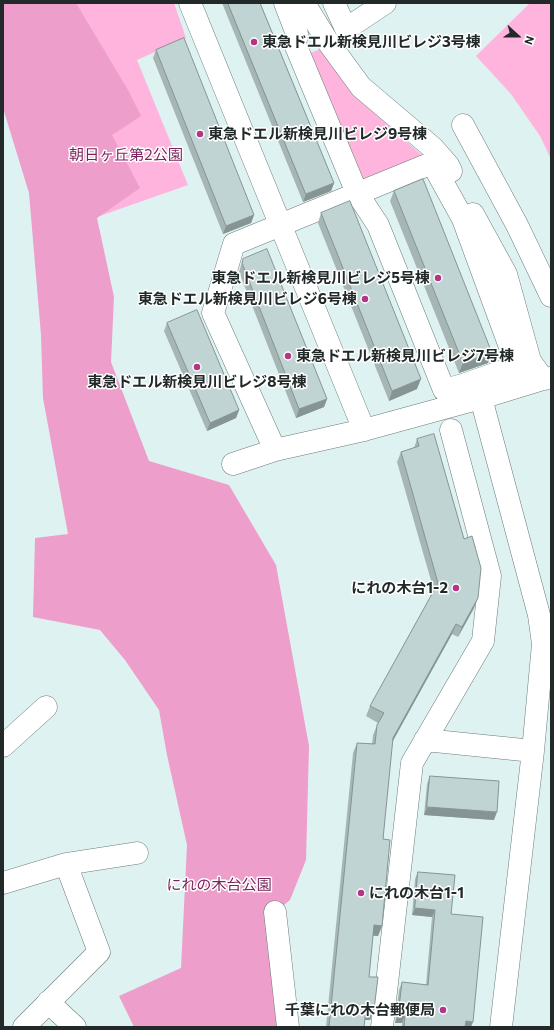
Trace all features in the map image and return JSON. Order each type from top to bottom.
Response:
[{"type":"street","points":[[190,3],[364,430]]},
{"type":"street","points":[[275,450],[213,312],[234,244],[281,224],[357,193],[432,163],[464,219],[517,366],[444,390],[378,225],[357,193],[295,44],[297,34],[285,3]]},
{"type":"street","points":[[233,464],[275,450],[364,430],[547,378],[530,361],[506,274],[448,165],[433,148],[361,87],[328,42],[304,3]]},
{"type":"street","points":[[334,3],[346,29],[385,3]]},
{"type":"street","points":[[463,125],[517,225],[551,296]]},
{"type":"street","points":[[481,398],[539,615],[543,644],[543,723],[533,751],[501,1027]]},
{"type":"street","points":[[382,1027],[412,763],[483,641],[490,576],[451,430]]},
{"type":"street","points":[[3,746],[46,707]]},
{"type":"street","points":[[425,740],[533,751]]},
{"type":"street","points":[[3,883],[66,864],[137,853]]},
{"type":"street","points":[[24,1027],[99,952],[66,864]]},
{"type":"street","points":[[275,912],[288,1027]]},
{"type":"street","points":[[48,1002],[75,1027]]},
{"type":"green space","name":"にれの木台公園","points":[[3,3],[76,3],[128,90],[141,116],[112,135],[140,188],[97,218],[114,297],[111,362],[149,461],[229,485],[276,565],[309,746],[306,860],[290,900],[275,912],[284,1027],[134,1027],[119,996],[181,968],[187,845],[167,755],[159,710],[125,660],[100,630],[33,617],[35,538],[68,534],[43,398],[41,335],[29,193],[3,108]]},
{"type":"green space","name":"朝日ヶ丘第2公園","points":[[27,3],[174,3],[186,38],[137,60],[188,185],[97,217]]},
{"type":"green space","points":[[530,3],[551,3],[551,159],[540,136],[511,94],[476,56]]},
{"type":"green space","points":[[321,49],[354,95],[425,158],[367,183],[358,180],[305,55]]},
{"type":"building","points":[[228,3],[260,3],[334,183],[306,194]]},
{"type":"building","name":"東急ドエル新検見川ビレジ9号棟","points":[[184,38],[254,215],[226,226],[156,50]]},
{"type":"building","name":"東急ドエル新検見川ビレジ5号棟","points":[[423,179],[492,353],[463,363],[394,191]]},
{"type":"building","name":"東急ドエル新検見川ビレジ6号棟","points":[[350,201],[421,379],[392,391],[321,213]]},
{"type":"building","name":"東急ドエル新検見川ビレジ7号棟","points":[[267,249],[327,399],[299,409],[242,263],[243,259]]},
{"type":"building","name":"東急ドエル新検見川ビレジ8号棟","points":[[197,310],[239,410],[210,423],[167,323]]},
{"type":"building","points":[[434,434],[464,539],[472,536],[481,568],[478,598],[462,627],[456,624],[393,738],[383,839],[390,840],[382,926],[374,925],[369,977],[378,977],[374,1010],[366,1009],[364,1027],[329,1027],[357,743],[375,744],[377,725],[384,713],[370,706],[438,583],[401,452],[419,446],[417,439]]},
{"type":"building","points":[[430,776],[499,781],[497,812],[427,807]]},
{"type":"building","points":[[418,872],[455,875],[451,914],[483,917],[473,1022],[466,1021],[465,1027],[404,1027],[405,1016],[398,1015],[402,982],[428,985],[435,910],[415,908]]},
{"type":"place","name":"東急ドエル新検見川ビレジ3号棟","points":[[254,42]]},
{"type":"place","name":"東急ドエル新検見川ビレジ9号棟","points":[[200,134]]},
{"type":"place","name":"東急ドエル新検見川ビレジ5号棟","points":[[438,278]]},
{"type":"place","name":"東急ドエル新検見川ビレジ6号棟","points":[[365,299]]},
{"type":"place","name":"東急ドエル新検見川ビレジ7号棟","points":[[288,356]]},
{"type":"place","name":"東急ドエル新検見川ビレジ8号棟","points":[[197,367]]},
{"type":"place","name":"にれの木台1-2","points":[[456,588]]},
{"type":"place","name":"にれの木台1-1","points":[[361,893]]},
{"type":"place","name":"千葉にれの木台郵便局","points":[[443,1010]]}]
